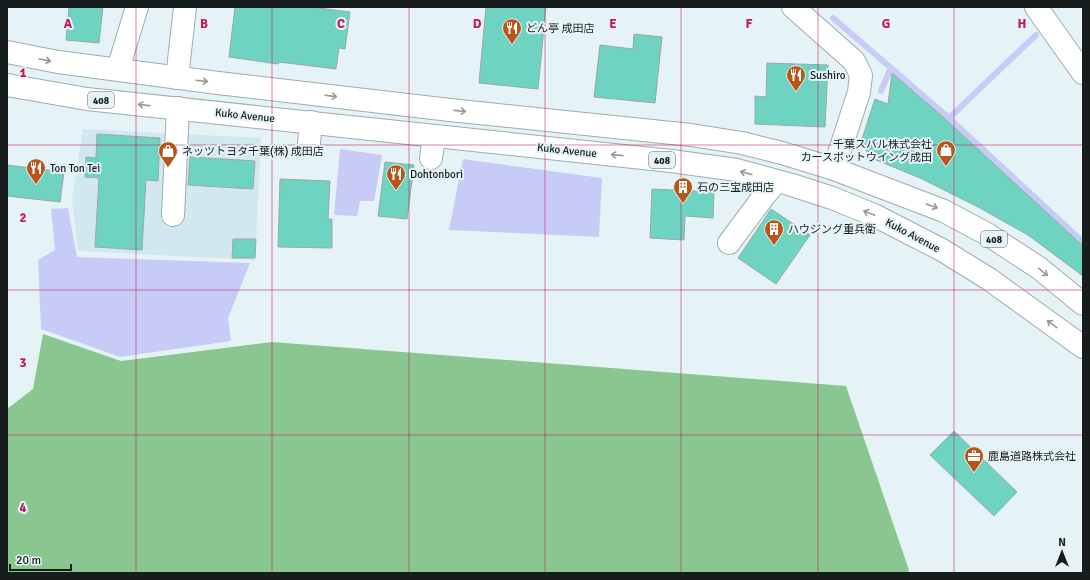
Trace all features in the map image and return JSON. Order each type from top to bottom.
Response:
[{"type":"main road","points":[[118,70],[137,7]]},
{"type":"main road","points":[[177,78],[185,7]]},
{"type":"main road","points":[[792,7],[854,61],[861,75],[859,92],[834,169]]},
{"type":"main road","points":[[1036,7],[1083,73]]},
{"type":"main road","name":"408","points":[[7,52],[58,62],[177,78],[456,111],[691,135],[742,143],[782,153],[834,169],[944,211],[987,234],[1039,268],[1083,304]]},
{"type":"main road","name":"Kuko Avenue","points":[[7,85],[87,99],[178,108],[310,133],[434,136],[671,161],[737,170],[832,198],[874,214],[942,250],[989,279],[1083,347]]},
{"type":"main road","points":[[173,214],[178,108]]},
{"type":"main road","points":[[431,158],[434,136]]},
{"type":"main road","points":[[729,243],[777,181]]},
{"type":"shaded area","name":"ネッツトヨタ千葉(株) 成田店","points":[[83,129],[261,138],[255,260],[78,251],[72,199]]},
{"type":"green space","points":[[43,334],[121,361],[272,342],[846,386],[909,570],[907,573],[7,573],[7,409],[33,389]]},
{"type":"water","points":[[340,149],[382,155],[374,201],[360,201],[357,216],[334,215]]},
{"type":"water","points":[[463,159],[602,178],[599,237],[449,230]]},
{"type":"water","points":[[68,208],[77,257],[250,263],[228,318],[231,341],[120,357],[41,329],[38,260],[55,250],[51,209]]},
{"type":"building","points":[[69,7],[103,7],[99,43],[66,40]]},
{"type":"building","points":[[235,7],[311,7],[350,12],[345,49],[339,48],[336,69],[279,62],[278,64],[229,57]]},
{"type":"building","name":"どん亭 成田店","points":[[486,7],[546,7],[538,89],[479,83]]},
{"type":"building","points":[[634,34],[662,37],[655,103],[594,97],[600,45],[633,49]]},
{"type":"building","points":[[767,63],[828,65],[825,127],[755,124],[755,96],[766,97]]},
{"type":"building","name":"千葉スバル株式会社 カースポットウイング成田","points":[[892,73],[943,117],[1083,246],[1083,276],[1028,235],[978,207],[920,178],[869,157],[862,139],[875,99],[888,104]]},
{"type":"building","points":[[97,134],[160,138],[158,181],[146,180],[142,250],[95,247],[99,178],[85,177],[86,157],[96,158]]},
{"type":"building","points":[[190,157],[255,161],[253,189],[188,185]]},
{"type":"building","name":"Dohtonbori","points":[[385,162],[414,165],[407,219],[378,216]]},
{"type":"building","points":[[7,165],[64,172],[60,202],[7,196]]},
{"type":"building","points":[[280,179],[330,181],[328,219],[332,219],[332,248],[278,247]]},
{"type":"building","name":"石の三宝成田店","points":[[652,189],[714,192],[713,218],[685,216],[684,240],[650,238]]},
{"type":"building","name":"ハウジング重兵衛","points":[[771,209],[810,235],[776,284],[738,258]]},
{"type":"building","points":[[233,239],[256,239],[255,258],[232,258]]},
{"type":"building","name":"鹿島道路株式会社","points":[[954,431],[1017,492],[994,516],[930,455]]},
{"type":"waterway","points":[[833,18],[949,118],[1083,242]]},
{"type":"waterway","points":[[949,118],[1036,35]]},
{"type":"waterway","points":[[881,91],[891,68]]},
{"type":"place","name":"どん亭 成田店","points":[[512,45]]},
{"type":"place","name":"Sushiro","points":[[796,92]]},
{"type":"place","name":"千葉スバル株式会社 カースポットウイング成田","points":[[946,167]]},
{"type":"place","name":"ネッツトヨタ千葉(株) 成田店","points":[[168,168]]},
{"type":"place","name":"Ton Ton Tei","points":[[36,185]]},
{"type":"place","name":"Dohtonbori","points":[[396,191]]},
{"type":"place","name":"石の三宝成田店","points":[[683,204]]},
{"type":"place","name":"ハウジング重兵衛","points":[[774,246]]},
{"type":"place","name":"鹿島道路株式会社","points":[[974,473]]}]
